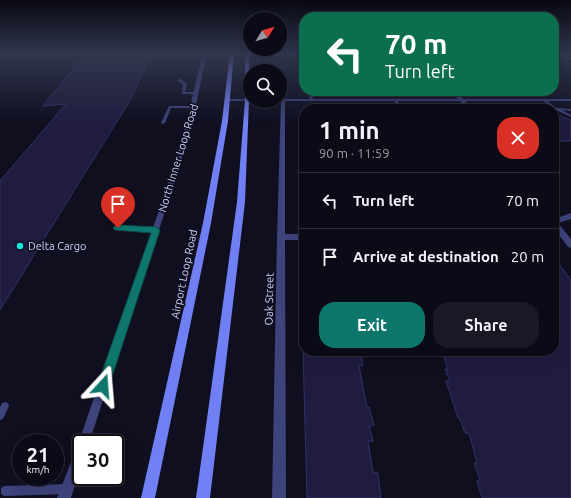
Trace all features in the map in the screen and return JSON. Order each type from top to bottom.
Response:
[{"type":"main road","name":"Airport Loop Road","points":[[148,498],[207,223],[226,121],[230,76]]},
{"type":"main road","points":[[203,498],[241,202],[248,108]]},
{"type":"street","name":"North Inner Loop Road","points":[[86,434],[156,230],[187,132],[194,107],[199,76]]},
{"type":"street","points":[[458,96],[465,104]]},
{"type":"street","points":[[228,100],[243,100]]},
{"type":"street","points":[[287,100],[341,102],[396,100],[571,100]]},
{"type":"street","name":"Oak Street","points":[[279,498],[281,108]]},
{"type":"street","points":[[559,220],[571,216]]},
{"type":"street","points":[[559,229],[571,245]]},
{"type":"street","points":[[281,237],[299,237]]},
{"type":"street","points":[[66,493],[72,475]]},
{"type":"lane","points":[[179,80],[185,84],[183,93],[197,93]]},
{"type":"lane","points":[[311,96],[312,100]]},
{"type":"lane","points":[[396,100],[398,104]]},
{"type":"lane","points":[[544,100],[549,104]]},
{"type":"lane","points":[[163,123],[170,107],[194,107]]},
{"type":"lane","points":[[559,109],[571,110]]},
{"type":"lane","points":[[559,110],[571,116]]},
{"type":"lane","points":[[118,228],[156,230]]},
{"type":"lane","points":[[0,416],[5,406]]},
{"type":"lane","points":[[4,491],[66,493]]},
{"type":"building","name":"Delta Cargo","points":[[67,76],[141,76],[129,102],[0,310],[0,181],[66,104],[43,106]]},
{"type":"building","points":[[559,116],[571,120],[571,141],[559,141]]},
{"type":"building","points":[[559,264],[571,280],[571,498],[482,498],[477,481],[480,480],[474,463],[477,463],[469,433],[465,433],[460,419],[458,418],[446,381],[450,381],[445,369],[448,370],[444,356],[559,356]]},
{"type":"building","points":[[303,356],[361,356],[363,365],[359,366],[367,408],[369,407],[374,425],[369,426],[373,441],[368,441],[373,472],[378,473],[381,498],[307,498]]},
{"type":"place","name":"Delta Cargo","points":[[20,246]]},
{"type":"route","points":[[103,386],[156,230],[118,228]]}]
